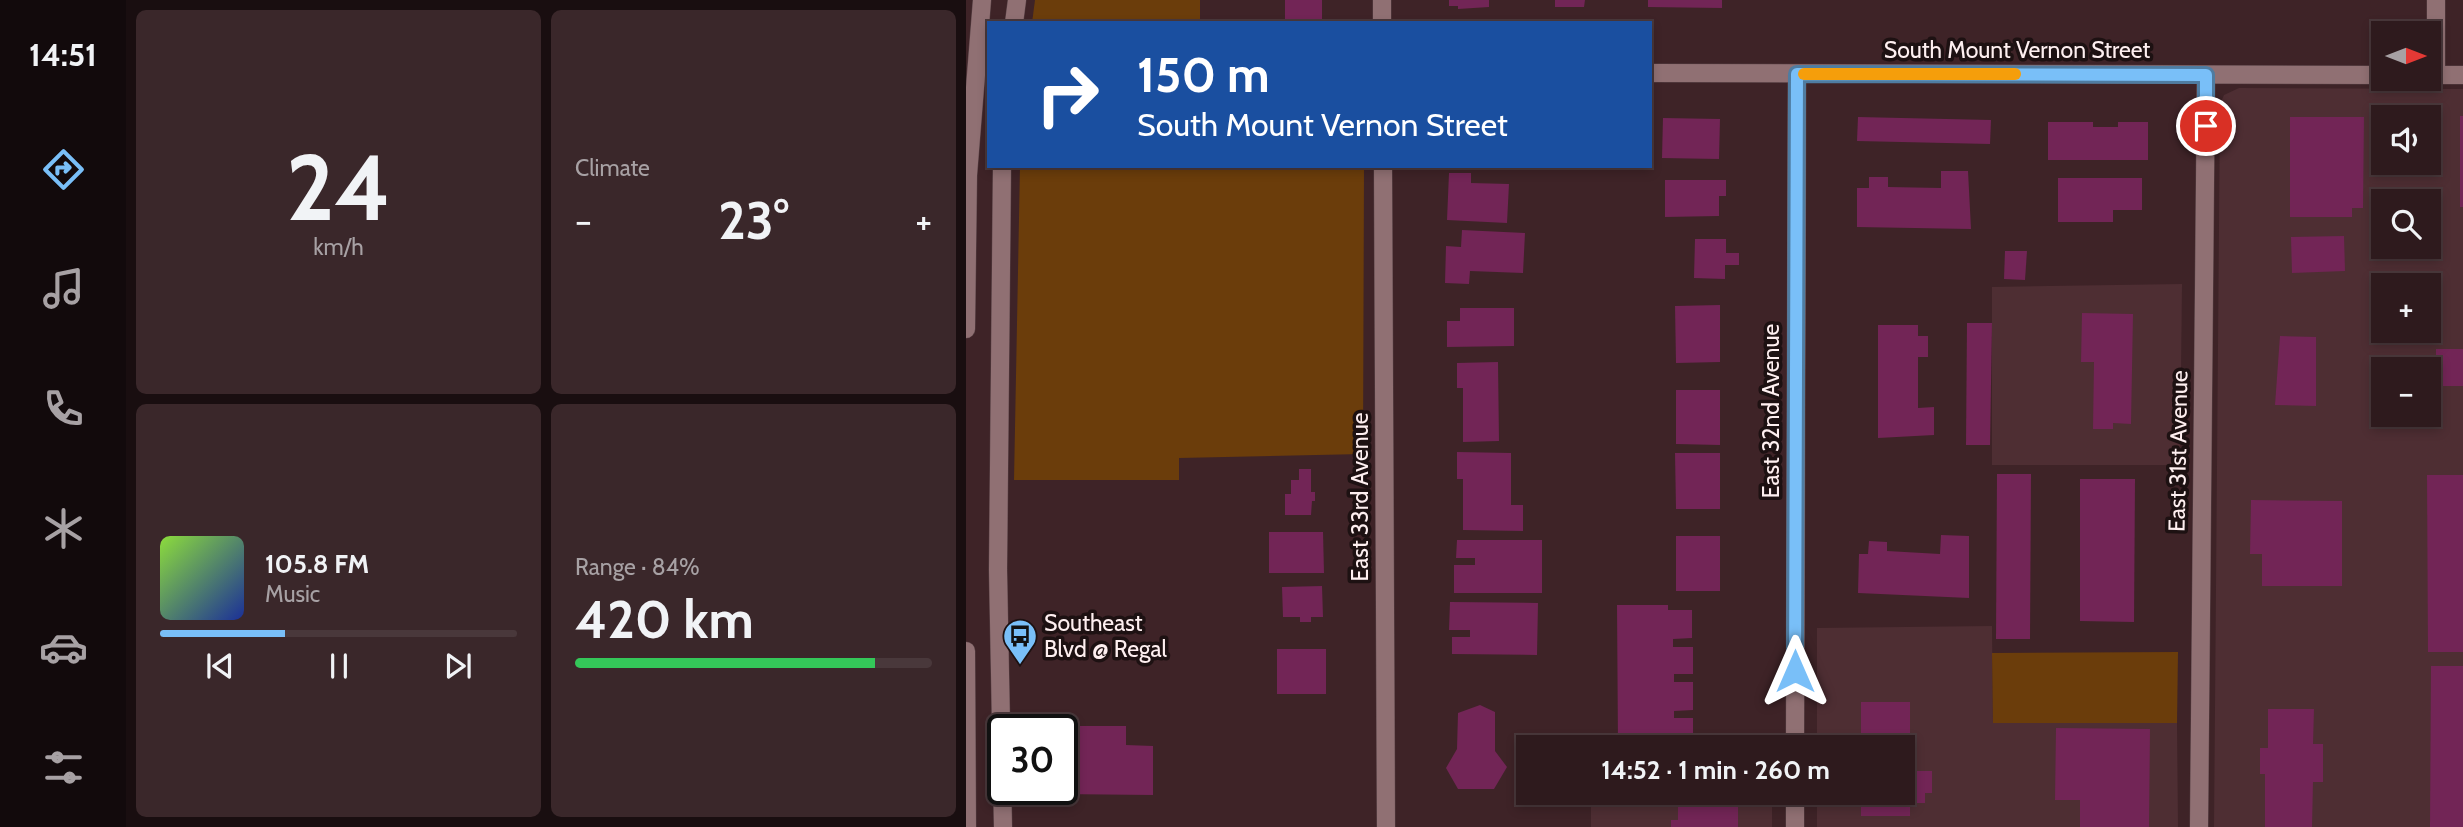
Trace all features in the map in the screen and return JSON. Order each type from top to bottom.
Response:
[{"type":"street","points":[[966,329],[968,175],[982,0]]},
{"type":"street","points":[[1014,21],[1017,0]]},
{"type":"street","points":[[1382,0],[1382,21]]},
{"type":"street","points":[[2435,21],[2436,0]]},
{"type":"street","name":"South Mount Vernon Street","points":[[1652,73],[2371,75]]},
{"type":"street","name":"East 32nd Avenue","points":[[1795,735],[1797,74]]},
{"type":"street","name":"East 31st Avenue","points":[[2199,827],[2206,75]]},
{"type":"street","points":[[2441,75],[2463,75]]},
{"type":"street","points":[[1002,168],[998,570],[1003,827]]},
{"type":"street","name":"East 33rd Avenue","points":[[1382,168],[1386,827]]},
{"type":"street","points":[[966,651],[967,827]]},
{"type":"street","points":[[1795,805],[1795,827]]},
{"type":"shaded area","points":[[1035,0],[1200,0],[1200,21],[1032,21]]},
{"type":"shaded area","points":[[2239,88],[2371,89],[2371,91],[2463,89],[2463,827],[2214,827],[2220,104],[2224,95]]},
{"type":"shaded area","points":[[1020,168],[1364,168],[1363,454],[1179,458],[1179,480],[1014,480]]},
{"type":"shaded area","points":[[2182,284],[2180,465],[1992,465],[1992,287]]},
{"type":"shaded area","points":[[1992,626],[1993,723],[2177,723],[2178,827],[1817,827],[1817,805],[1915,805],[1915,735],[1817,735],[1817,628]]},
{"type":"shaded area","points":[[2178,652],[2177,723],[1993,723],[1992,653]]},
{"type":"shaded area","points":[[1591,805],[1772,805],[1772,827],[1591,827]]},
{"type":"building","points":[[1285,0],[1322,0],[1322,19],[1285,19]]},
{"type":"building","points":[[1449,0],[1489,0],[1489,7],[1458,9],[1458,6],[1449,6]]},
{"type":"building","points":[[1555,0],[1585,0],[1584,7],[1555,7]]},
{"type":"building","points":[[1648,0],[1722,0],[1722,8],[1648,7]]},
{"type":"building","points":[[2460,116],[2463,116],[2463,207],[2460,207]]},
{"type":"building","points":[[1858,117],[1991,120],[1990,144],[1857,141]]},
{"type":"building","points":[[2290,117],[2364,117],[2363,208],[2352,208],[2352,217],[2290,217]]},
{"type":"building","points":[[1663,118],[1720,119],[1719,159],[1662,158]]},
{"type":"building","points":[[2048,122],[2093,122],[2093,127],[2118,127],[2118,122],[2148,122],[2148,160],[2048,160]]},
{"type":"building","points":[[1941,171],[1968,171],[1971,229],[1857,227],[1857,188],[1869,188],[1869,177],[1888,177],[1888,187],[1941,188]]},
{"type":"building","points":[[1449,173],[1471,173],[1471,183],[1509,184],[1507,223],[1447,220]]},
{"type":"building","points":[[2058,178],[2142,178],[2142,210],[2113,210],[2113,222],[2058,222]]},
{"type":"building","points":[[1665,180],[1726,180],[1726,196],[1719,196],[1719,216],[1665,217]]},
{"type":"building","points":[[1462,230],[1525,233],[1523,273],[1470,271],[1469,284],[1445,283],[1446,246],[1461,247]]},
{"type":"building","points":[[2344,236],[2345,271],[2292,273],[2291,237]]},
{"type":"building","points":[[1695,239],[1726,239],[1726,253],[1739,253],[1739,265],[1725,265],[1725,279],[1694,278]]},
{"type":"building","points":[[2005,251],[2027,251],[2025,280],[2004,279]]},
{"type":"building","points":[[1720,305],[1720,362],[1676,363],[1675,306]]},
{"type":"building","points":[[1460,308],[1514,308],[1514,346],[1447,347],[1447,321],[1460,321]]},
{"type":"building","points":[[2082,313],[2133,314],[2131,424],[2113,423],[2113,429],[2093,429],[2094,362],[2081,362]]},
{"type":"building","points":[[1967,323],[1992,323],[1990,445],[1966,445]]},
{"type":"building","points":[[1878,325],[1918,325],[1918,336],[1928,336],[1928,357],[1918,357],[1918,408],[1934,407],[1934,435],[1878,438]]},
{"type":"building","points":[[2280,336],[2316,337],[2316,406],[2275,405]]},
{"type":"building","points":[[2436,349],[2463,349],[2463,386],[2441,386],[2441,357],[2436,357]]},
{"type":"building","points":[[1498,362],[1499,441],[1463,442],[1463,388],[1457,388],[1457,363]]},
{"type":"building","points":[[1676,390],[1720,390],[1720,445],[1676,444]]},
{"type":"building","points":[[1457,452],[1511,453],[1511,505],[1523,505],[1523,531],[1463,530],[1463,479],[1457,479]]},
{"type":"building","points":[[1675,453],[1720,453],[1720,509],[1676,509]]},
{"type":"building","points":[[1299,469],[1311,469],[1311,492],[1315,492],[1315,501],[1312,501],[1311,515],[1285,515],[1285,494],[1291,494],[1291,480],[1299,480]]},
{"type":"building","points":[[1997,474],[2031,474],[2030,639],[1996,639]]},
{"type":"building","points":[[2427,475],[2463,475],[2463,652],[2428,652]]},
{"type":"building","points":[[2080,479],[2135,479],[2134,622],[2080,621]]},
{"type":"building","points":[[2251,500],[2342,501],[2342,586],[2262,586],[2262,554],[2250,554]]},
{"type":"building","points":[[1269,532],[1323,532],[1324,573],[1269,573]]},
{"type":"building","points":[[1941,535],[1969,536],[1969,598],[1858,593],[1859,554],[1868,554],[1869,541],[1887,542],[1887,551],[1940,554]]},
{"type":"building","points":[[1676,536],[1720,536],[1720,591],[1676,591]]},
{"type":"building","points":[[1457,540],[1542,540],[1542,593],[1454,593],[1454,565],[1475,565],[1475,558],[1456,558]]},
{"type":"building","points":[[1322,586],[1323,617],[1311,617],[1311,622],[1300,622],[1300,617],[1283,617],[1282,587]]},
{"type":"building","points":[[1450,602],[1538,603],[1537,655],[1452,654],[1452,637],[1470,637],[1470,630],[1449,630]]},
{"type":"building","points":[[1617,605],[1668,605],[1668,610],[1692,610],[1692,638],[1673,639],[1673,647],[1693,647],[1693,674],[1674,674],[1674,682],[1693,682],[1693,710],[1674,711],[1674,718],[1693,718],[1693,735],[1618,735]]},
{"type":"building","points":[[1277,649],[1326,649],[1326,694],[1277,694]]},
{"type":"building","points":[[2431,666],[2463,666],[2463,827],[2430,827]]},
{"type":"building","points":[[1861,702],[1910,702],[1910,735],[1861,735]]},
{"type":"building","points":[[1480,705],[1495,712],[1495,751],[1507,767],[1494,789],[1458,789],[1446,768],[1457,749],[1458,713]]},
{"type":"building","points":[[2268,709],[2314,709],[2313,744],[2323,744],[2323,782],[2313,782],[2312,827],[2265,827],[2265,774],[2260,774],[2260,748],[2268,748]]},
{"type":"building","points":[[1078,726],[1126,726],[1126,745],[1153,746],[1153,795],[1078,794]]},
{"type":"building","points":[[2056,728],[2150,729],[2149,827],[2080,827],[2080,800],[2055,800]]},
{"type":"building","points":[[1915,771],[1932,771],[1932,793],[1925,793],[1925,803],[1915,803]]},
{"type":"building","points":[[1678,805],[1738,805],[1738,827],[1671,827],[1671,820],[1678,820]]},
{"type":"building","points":[[1861,805],[1910,805],[1910,816],[1861,816]]},
{"type":"slow traffic","points":[[1804,74],[2015,74]]},
{"type":"place","name":"Southeast Blvd @ Regal","points":[[1020,666]]},
{"type":"route","points":[[1795,671],[1797,74],[2206,75],[2206,126]]}]
